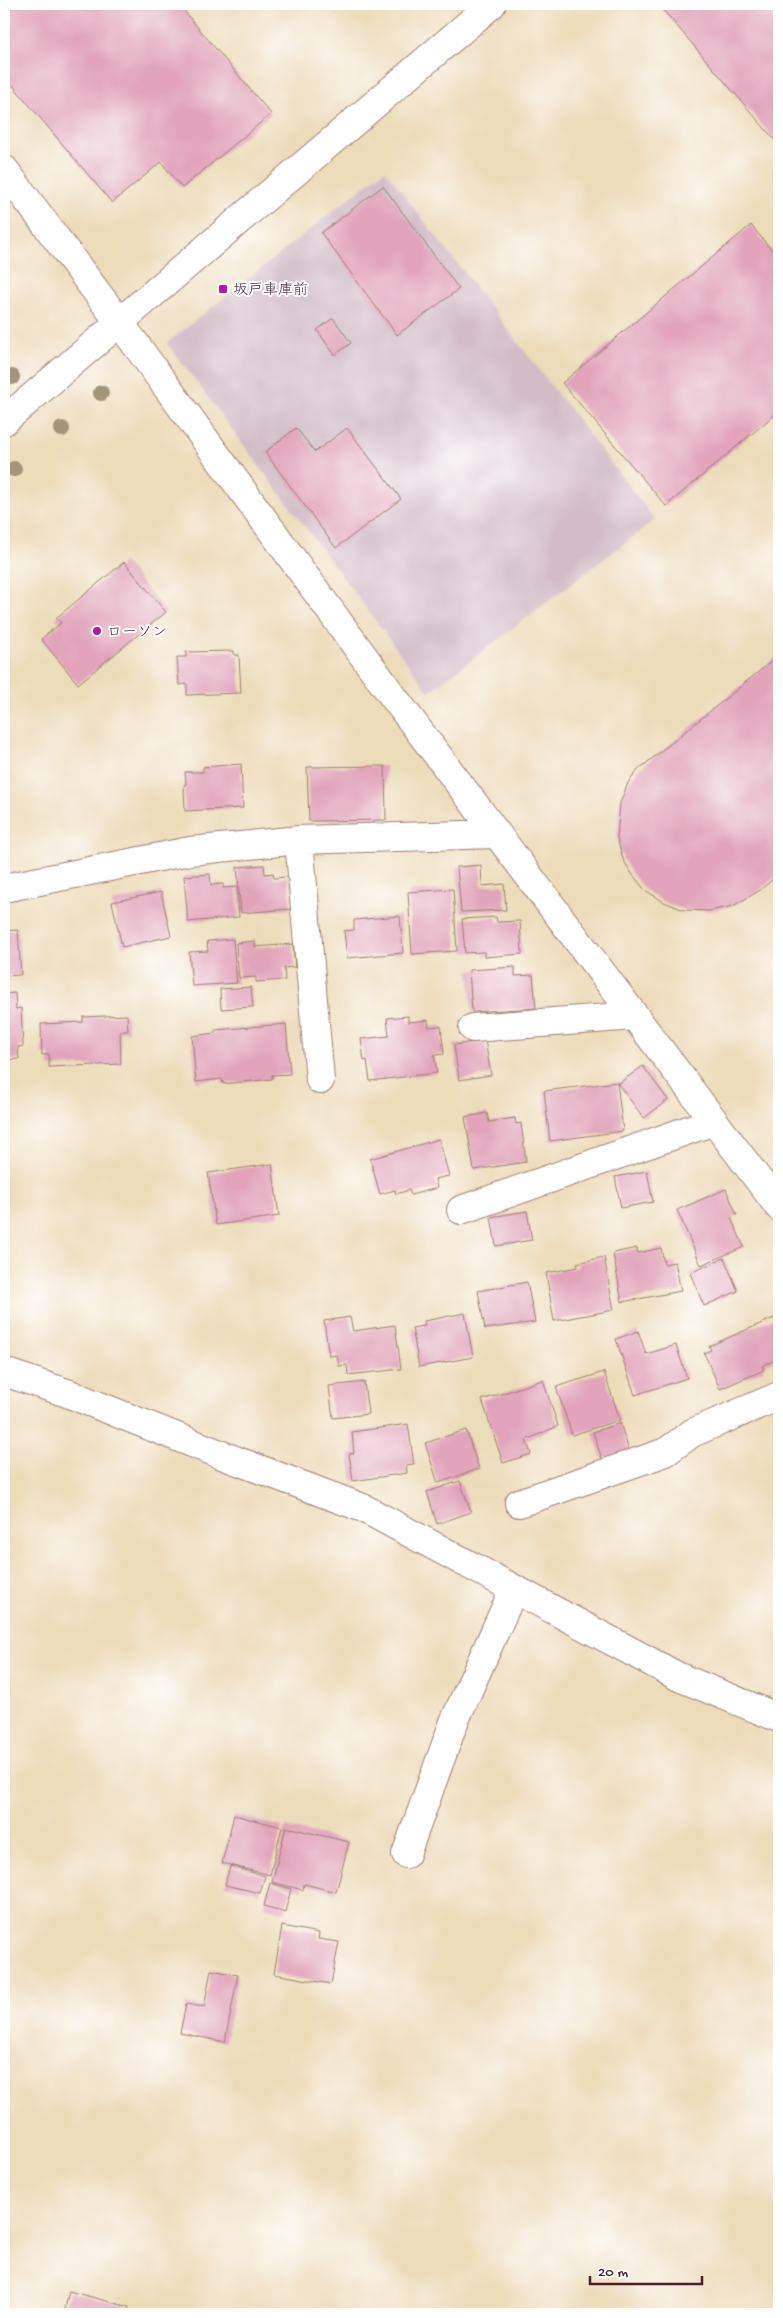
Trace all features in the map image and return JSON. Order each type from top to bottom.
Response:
[{"type":"street","points":[[4,421],[492,4]]},
{"type":"street","points":[[4,169],[120,323],[389,691],[779,1207]]},
{"type":"street","points":[[4,888],[190,851],[299,840],[497,834]]},
{"type":"street","points":[[299,840],[320,1080]]},
{"type":"street","points":[[473,1028],[635,1016]]},
{"type":"street","points":[[461,1210],[714,1121]]},
{"type":"street","points":[[4,1372],[67,1393],[227,1457],[363,1508],[679,1677],[779,1718]]},
{"type":"street","points":[[519,1503],[666,1452],[692,1433],[779,1396]]},
{"type":"street","points":[[406,1854],[454,1722],[514,1589]]},
{"type":"shaded area","points":[[385,170],[655,520],[429,692],[167,343]]},
{"type":"building","points":[[4,4],[178,4],[271,114],[182,188],[161,162],[112,203],[4,75]]},
{"type":"building","points":[[658,4],[779,4],[779,145]]},
{"type":"building","points":[[383,186],[459,289],[397,335],[321,233]]},
{"type":"building","points":[[751,225],[779,259],[779,411],[666,506],[562,383]]},
{"type":"building","points":[[333,318],[351,343],[335,355],[317,330]]},
{"type":"building","points":[[296,428],[315,452],[347,428],[401,499],[336,548],[265,452]]},
{"type":"building","name":"ローソン","points":[[124,562],[166,612],[78,684],[41,639],[61,623],[56,618]]},
{"type":"building","points":[[234,651],[234,655],[239,655],[241,693],[187,695],[187,684],[179,685],[177,657],[186,657],[186,652]]},
{"type":"building","points":[[779,655],[779,874],[759,891],[733,906],[709,911],[684,910],[664,902],[645,890],[623,859],[617,838],[620,803],[628,783],[638,770]]},
{"type":"building","points":[[241,764],[243,808],[185,811],[185,772],[203,772],[203,767]]},
{"type":"building","points":[[385,766],[386,820],[309,821],[307,767]]},
{"type":"building","points":[[264,865],[265,874],[273,873],[274,878],[288,877],[291,909],[241,913],[237,867]]},
{"type":"building","points":[[481,865],[482,886],[504,884],[506,910],[461,912],[457,867]]},
{"type":"building","points":[[210,874],[211,885],[223,884],[223,888],[237,887],[239,917],[188,922],[184,876]]},
{"type":"building","points":[[453,889],[457,951],[412,954],[408,892]]},
{"type":"building","points":[[161,892],[171,936],[122,947],[112,902]]},
{"type":"building","points":[[400,916],[403,953],[347,958],[344,931],[354,930],[354,920]]},
{"type":"building","points":[[496,917],[497,922],[520,921],[522,954],[484,957],[484,952],[465,953],[462,919]]},
{"type":"building","points":[[18,930],[21,975],[4,976],[4,931]]},
{"type":"building","points":[[233,939],[237,983],[192,986],[189,952],[208,951],[207,941]]},
{"type":"building","points":[[255,941],[255,947],[293,944],[295,967],[284,968],[285,980],[256,982],[256,977],[239,978],[236,943]]},
{"type":"building","points":[[515,967],[515,976],[533,975],[536,1008],[472,1012],[469,970]]},
{"type":"building","points":[[251,987],[253,1007],[221,1009],[220,989]]},
{"type":"building","points":[[15,993],[16,1009],[21,1008],[23,1046],[18,1047],[19,1059],[4,1060],[4,994]]},
{"type":"building","points":[[127,1015],[128,1031],[120,1031],[121,1064],[49,1067],[49,1054],[42,1055],[41,1024],[83,1022],[83,1017]]},
{"type":"building","points":[[408,1016],[408,1022],[428,1020],[429,1027],[441,1026],[444,1054],[434,1055],[437,1073],[370,1081],[367,1060],[364,1061],[361,1039],[389,1036],[387,1018]]},
{"type":"building","points":[[286,1024],[290,1074],[272,1075],[272,1079],[223,1084],[222,1079],[196,1082],[192,1036],[215,1033],[215,1030]]},
{"type":"building","points":[[485,1040],[491,1075],[459,1080],[454,1045]]},
{"type":"building","points":[[643,1066],[668,1100],[644,1118],[618,1084]]},
{"type":"building","points":[[617,1082],[623,1131],[550,1141],[544,1091]]},
{"type":"building","points":[[487,1113],[489,1122],[515,1118],[516,1124],[521,1123],[526,1162],[474,1170],[465,1117]]},
{"type":"building","points":[[439,1139],[449,1176],[435,1179],[437,1188],[411,1195],[409,1190],[396,1194],[395,1190],[380,1194],[370,1159]]},
{"type":"building","points":[[272,1164],[279,1216],[216,1225],[208,1173]]},
{"type":"building","points":[[647,1171],[653,1202],[621,1208],[615,1177]]},
{"type":"building","points":[[726,1189],[737,1215],[731,1218],[744,1247],[701,1265],[677,1210]]},
{"type":"building","points":[[527,1211],[532,1240],[496,1246],[491,1217]]},
{"type":"building","points":[[637,1248],[638,1253],[661,1248],[664,1264],[675,1262],[681,1291],[622,1302],[613,1253]]},
{"type":"building","points":[[604,1257],[614,1310],[554,1321],[546,1273],[578,1267],[577,1263]]},
{"type":"building","points":[[724,1258],[738,1291],[704,1306],[690,1273]]},
{"type":"building","points":[[527,1282],[535,1322],[485,1329],[478,1291]]},
{"type":"building","points":[[465,1313],[473,1357],[419,1367],[412,1328],[425,1326],[424,1321]]},
{"type":"building","points":[[350,1317],[353,1331],[395,1325],[401,1369],[348,1375],[347,1365],[339,1366],[337,1355],[329,1356],[324,1321]]},
{"type":"building","points":[[774,1318],[779,1330],[779,1358],[762,1366],[764,1370],[720,1389],[704,1353],[711,1350],[709,1346]]},
{"type":"building","points":[[638,1331],[646,1354],[676,1345],[687,1378],[635,1395],[616,1339]]},
{"type":"building","points":[[604,1372],[620,1420],[572,1435],[556,1387]]},
{"type":"building","points":[[543,1380],[558,1426],[526,1440],[531,1454],[503,1463],[482,1400]]},
{"type":"building","points":[[364,1382],[368,1414],[333,1418],[329,1386]]},
{"type":"building","points":[[620,1423],[629,1451],[602,1459],[593,1432]]},
{"type":"building","points":[[408,1424],[414,1464],[406,1465],[407,1473],[353,1481],[349,1454],[354,1453],[352,1432]]},
{"type":"building","points":[[466,1430],[479,1469],[438,1483],[425,1443]]},
{"type":"building","points":[[460,1481],[471,1512],[437,1524],[427,1492]]},
{"type":"building","points":[[234,1815],[282,1827],[270,1875],[222,1863]]},
{"type":"building","points":[[286,1827],[349,1842],[336,1892],[304,1884],[303,1890],[272,1882]]},
{"type":"building","points":[[230,1866],[265,1876],[260,1893],[225,1885]]},
{"type":"building","points":[[270,1883],[291,1889],[285,1912],[264,1906]]},
{"type":"building","points":[[282,1926],[319,1933],[318,1939],[339,1942],[331,1984],[274,1974]]},
{"type":"building","points":[[211,1970],[238,1975],[225,2042],[180,2033],[186,2004],[204,2007]]},
{"type":"building","points":[[69,2291],[129,2307],[126,2314],[64,2314]]},
{"type":"place","name":"坂戸車庫前","points":[[223,289]]},
{"type":"place","name":"ローソン","points":[[97,631]]}]
